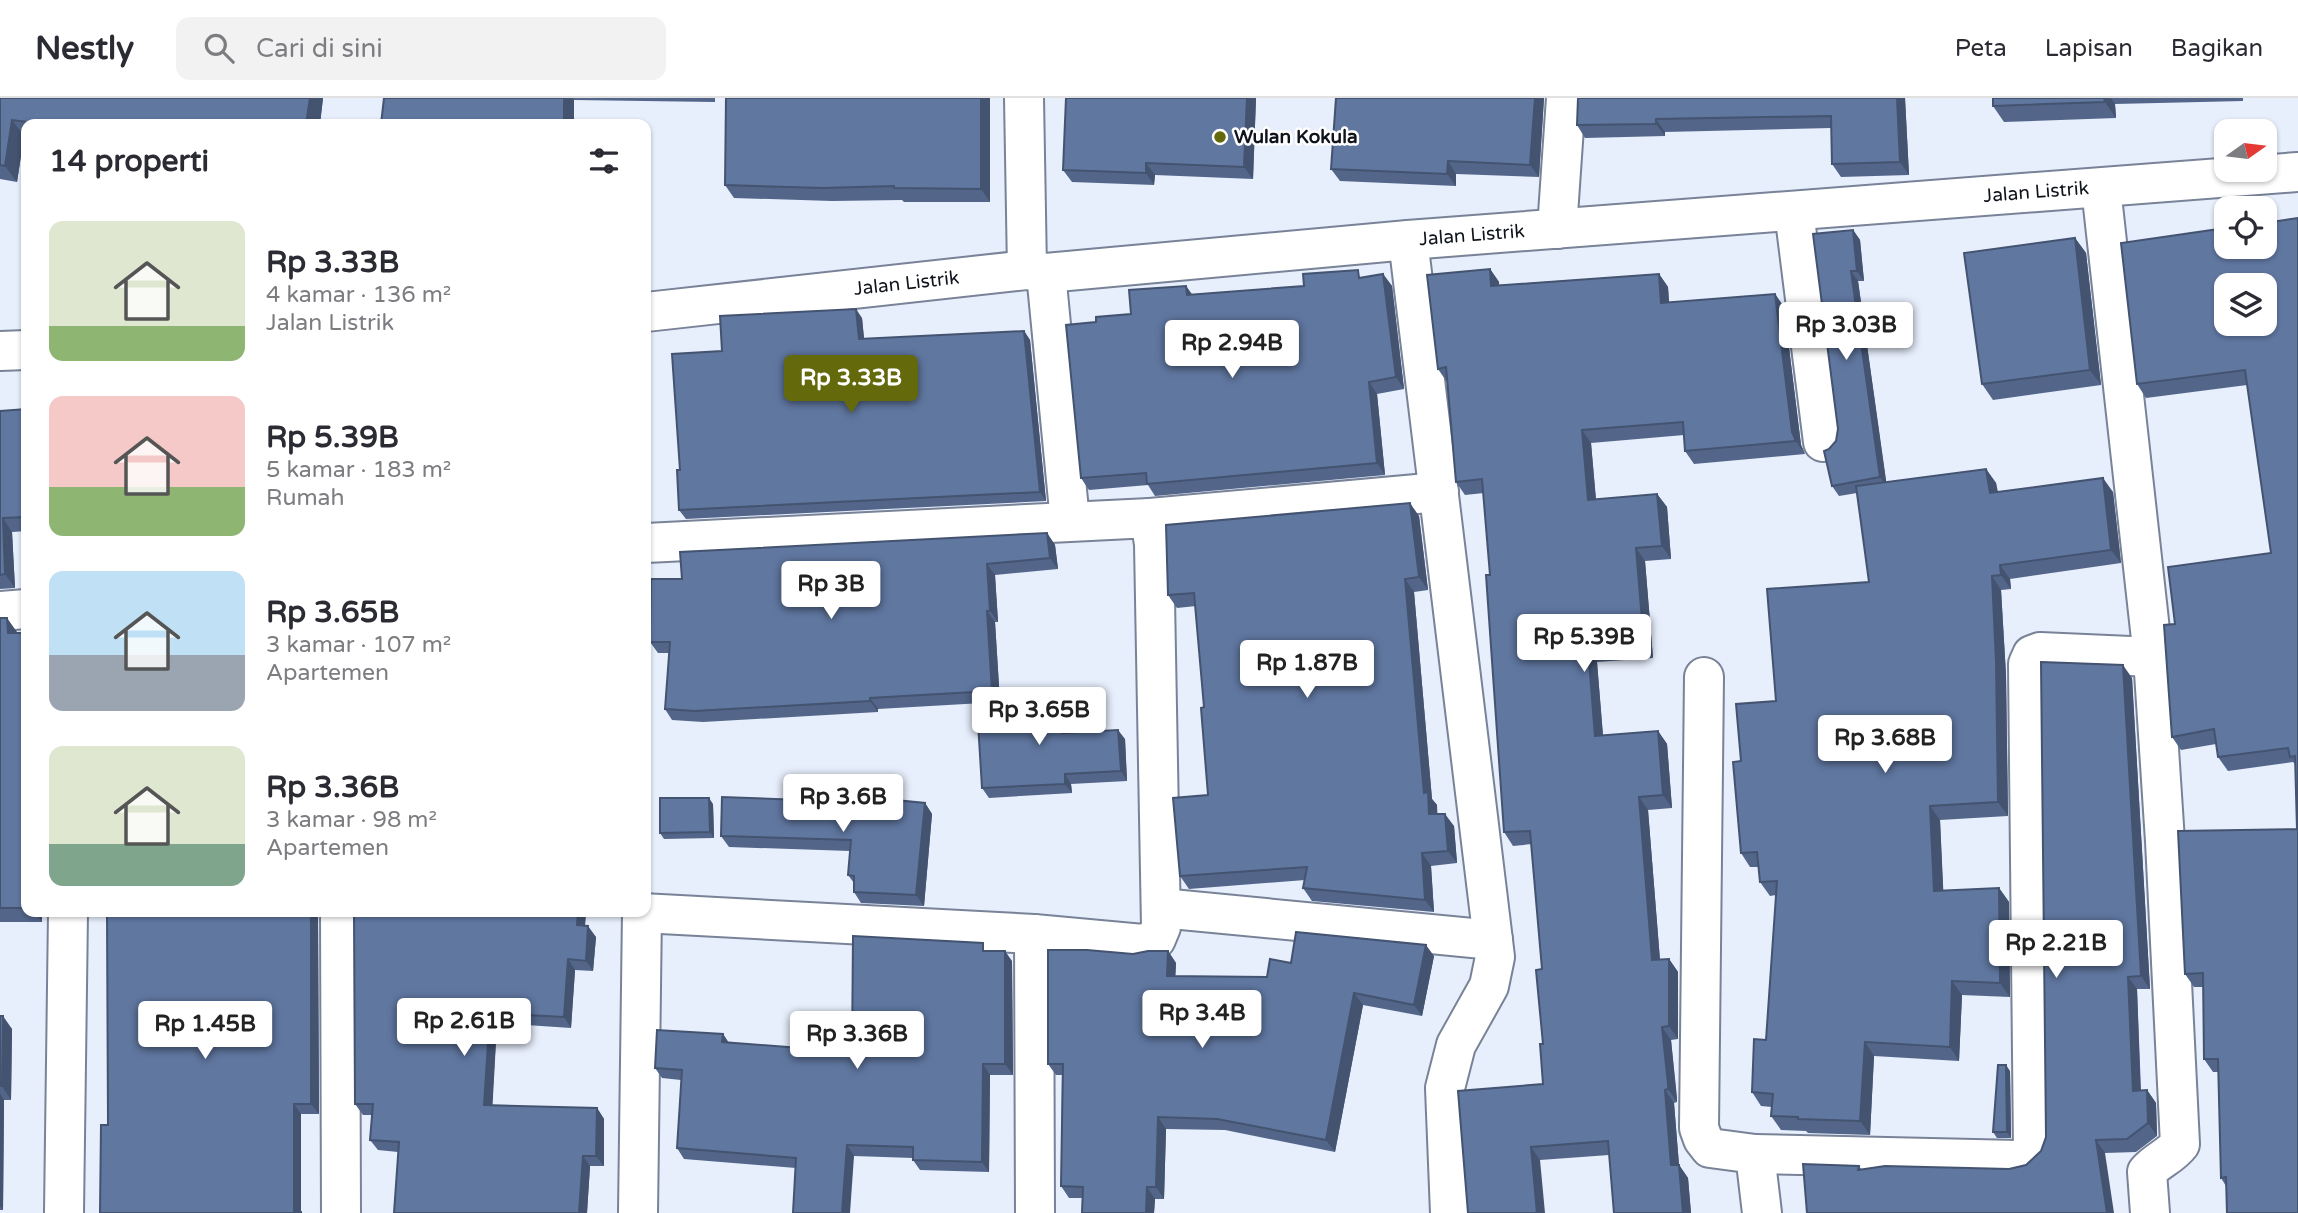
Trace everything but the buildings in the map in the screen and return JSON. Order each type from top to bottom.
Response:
[{"type":"street","points":[[1024,98],[1037,272],[1070,521]]},
{"type":"street","points":[[1557,229],[1566,98]]},
{"type":"street","name":"Jalan Listrik","points":[[651,311],[1037,272],[1408,240],[2298,172]]},
{"type":"street","points":[[2101,188],[2153,657],[2180,1144],[2174,1152],[2147,1172],[2150,1213]]},
{"type":"street","points":[[1794,211],[1823,442]]},
{"type":"street","points":[[1408,240],[1494,957],[1489,986],[1456,1045],[1445,1088],[1450,1213]]},
{"type":"street","points":[[0,351],[21,350]]},
{"type":"street","points":[[651,543],[1150,518],[1439,492]]},
{"type":"street","points":[[651,913],[1034,934],[1143,944],[1156,939],[1161,927],[1161,908],[1154,544],[1150,518]]},
{"type":"street","points":[[0,611],[21,609]]},
{"type":"street","points":[[1704,677],[1699,1128],[1703,1139],[1710,1148],[1755,1154],[2018,1160],[2033,1150],[2028,664],[2032,655],[2040,652],[2153,657]]},
{"type":"street","points":[[1161,908],[1493,940]]},
{"type":"street","points":[[64,1213],[68,917]]},
{"type":"street","points":[[340,917],[341,1213]]},
{"type":"street","points":[[638,1213],[642,917]]},
{"type":"street","points":[[1034,934],[1035,1213]]},
{"type":"street","points":[[1755,1154],[1762,1213]]},
{"type":"place","name":"Wulan Kokula","points":[[1220,137]]}]
